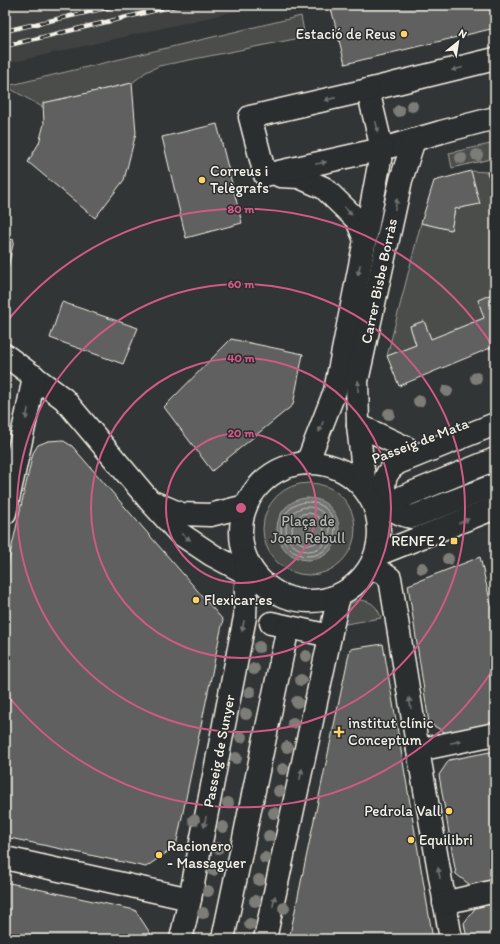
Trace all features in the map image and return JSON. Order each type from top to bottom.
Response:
[{"type":"street","points":[[495,59],[250,117],[264,175],[382,149],[495,118]]},
{"type":"street","points":[[368,90],[382,149]]},
{"type":"street","name":"Carrer Bisbe Borràs","points":[[353,466],[358,425],[358,381],[401,180],[414,140]]},
{"type":"street","name":"Carrer Bisbe Borràs","points":[[307,463],[334,391],[382,149]]},
{"type":"street","name":"Carrer Bisbe Borràs","points":[[264,175],[299,177],[324,188],[357,220],[365,240]]},
{"type":"street","points":[[5,355],[64,399],[149,500],[180,533],[212,555],[251,572],[269,588],[286,596],[305,600],[324,599],[339,595],[361,579],[374,561],[378,543],[378,525],[371,500],[365,488],[358,479],[353,466],[307,463],[289,467],[262,481],[253,491],[246,506],[241,526],[242,544],[251,572]]},
{"type":"street","points":[[5,513],[34,376]]},
{"type":"street","name":"Passeig de Mata","points":[[353,466],[407,448],[495,411]]},
{"type":"street","points":[[495,424],[398,463],[387,473],[384,485],[385,498],[391,507],[395,511],[412,517],[495,485]]},
{"type":"street","points":[[358,425],[407,448]]},
{"type":"street","points":[[402,497],[495,459]]},
{"type":"street","points":[[149,500],[181,514],[210,515],[246,506]]},
{"type":"street","points":[[374,561],[495,508]]},
{"type":"street","points":[[374,561],[390,578],[451,939]]},
{"type":"street","name":"Passeig de Sunyer","points":[[181,939],[245,617],[251,572]]},
{"type":"street","points":[[266,939],[339,595]]},
{"type":"street","points":[[223,939],[280,625],[330,636]]},
{"type":"street","points":[[418,750],[495,734]]},
{"type":"street","points":[[5,858],[190,899]]},
{"type":"street","points":[[444,903],[495,891]]},
{"type":"shaded area","points":[[5,5],[263,5],[5,64]]},
{"type":"green space","points":[[301,16],[305,37],[159,66],[146,72],[132,83],[44,103],[44,108],[7,86]]},
{"type":"green space","points":[[495,143],[495,158],[452,168],[449,153]]},
{"type":"green space","points":[[471,171],[487,172],[495,194],[495,300],[492,294],[484,318],[431,339],[424,321],[410,326],[416,345],[387,356],[421,223],[451,230],[455,209],[479,204]]},
{"type":"green space","name":"Plaça de Joan Rebull","points":[[309,483],[327,487],[341,497],[351,511],[355,529],[351,547],[341,561],[327,571],[309,575],[291,571],[277,561],[267,547],[263,529],[267,511],[277,497],[291,487]]},
{"type":"green space","points":[[360,600],[374,605],[381,618],[340,625],[344,612],[348,606]]},
{"type":"water","points":[[302,498],[314,498],[330,507],[337,517],[339,529],[337,541],[330,551],[314,560],[302,560],[291,555],[282,546],[277,535],[277,523],[282,512],[291,503]]},
{"type":"building","name":"Estació de Reus","points":[[345,5],[495,5],[495,28],[345,64],[331,8]]},
{"type":"building","points":[[132,83],[136,133],[124,180],[95,218],[28,162],[39,143],[44,124],[43,103]]},
{"type":"building","name":"Correus i Telègrafs","points":[[217,124],[242,223],[186,238],[162,137]]},
{"type":"building","points":[[495,170],[495,194],[487,172]]},
{"type":"building","points":[[471,171],[480,204],[455,209],[451,230],[421,223],[434,181]]},
{"type":"building","points":[[5,238],[14,240],[6,277],[5,277]]},
{"type":"building","points":[[492,294],[495,300],[495,346],[399,386],[387,356],[416,345],[410,326],[424,321],[431,339],[484,318],[478,300]]},
{"type":"building","points":[[62,302],[138,328],[123,364],[50,338]]},
{"type":"building","points":[[231,339],[303,354],[293,405],[212,471],[164,407]]},
{"type":"building","points":[[62,440],[72,446],[223,620],[176,846],[146,867],[5,837],[5,577],[33,453],[38,445],[48,441]]},
{"type":"building","points":[[480,557],[495,622],[495,722],[446,733],[429,723],[408,585]]},
{"type":"building","points":[[383,644],[433,939],[289,939],[350,649]]},
{"type":"building","points":[[495,751],[495,879],[470,885],[456,874],[439,775],[449,760]]},
{"type":"building","points":[[5,882],[135,910],[154,939],[5,939]]},
{"type":"building","points":[[495,902],[495,939],[467,939],[464,923],[476,907]]},
{"type":"railway","points":[[5,31],[119,5]]},
{"type":"railway","points":[[5,46],[178,5]]},
{"type":"place","name":"Estació de Reus","points":[[404,34]]},
{"type":"place","name":"Correus i Telègrafs","points":[[202,180]]},
{"type":"place","name":"RENFE 2","points":[[454,541]]},
{"type":"place","name":"Flexicar.es","points":[[196,600]]},
{"type":"place","name":"institut clínic Conceptum","points":[[339,732]]},
{"type":"place","name":"Pedrola Vall","points":[[449,811]]},
{"type":"place","name":"Equilibri","points":[[411,840]]},
{"type":"place","name":"Racionero - Massaguer","points":[[159,855]]}]
